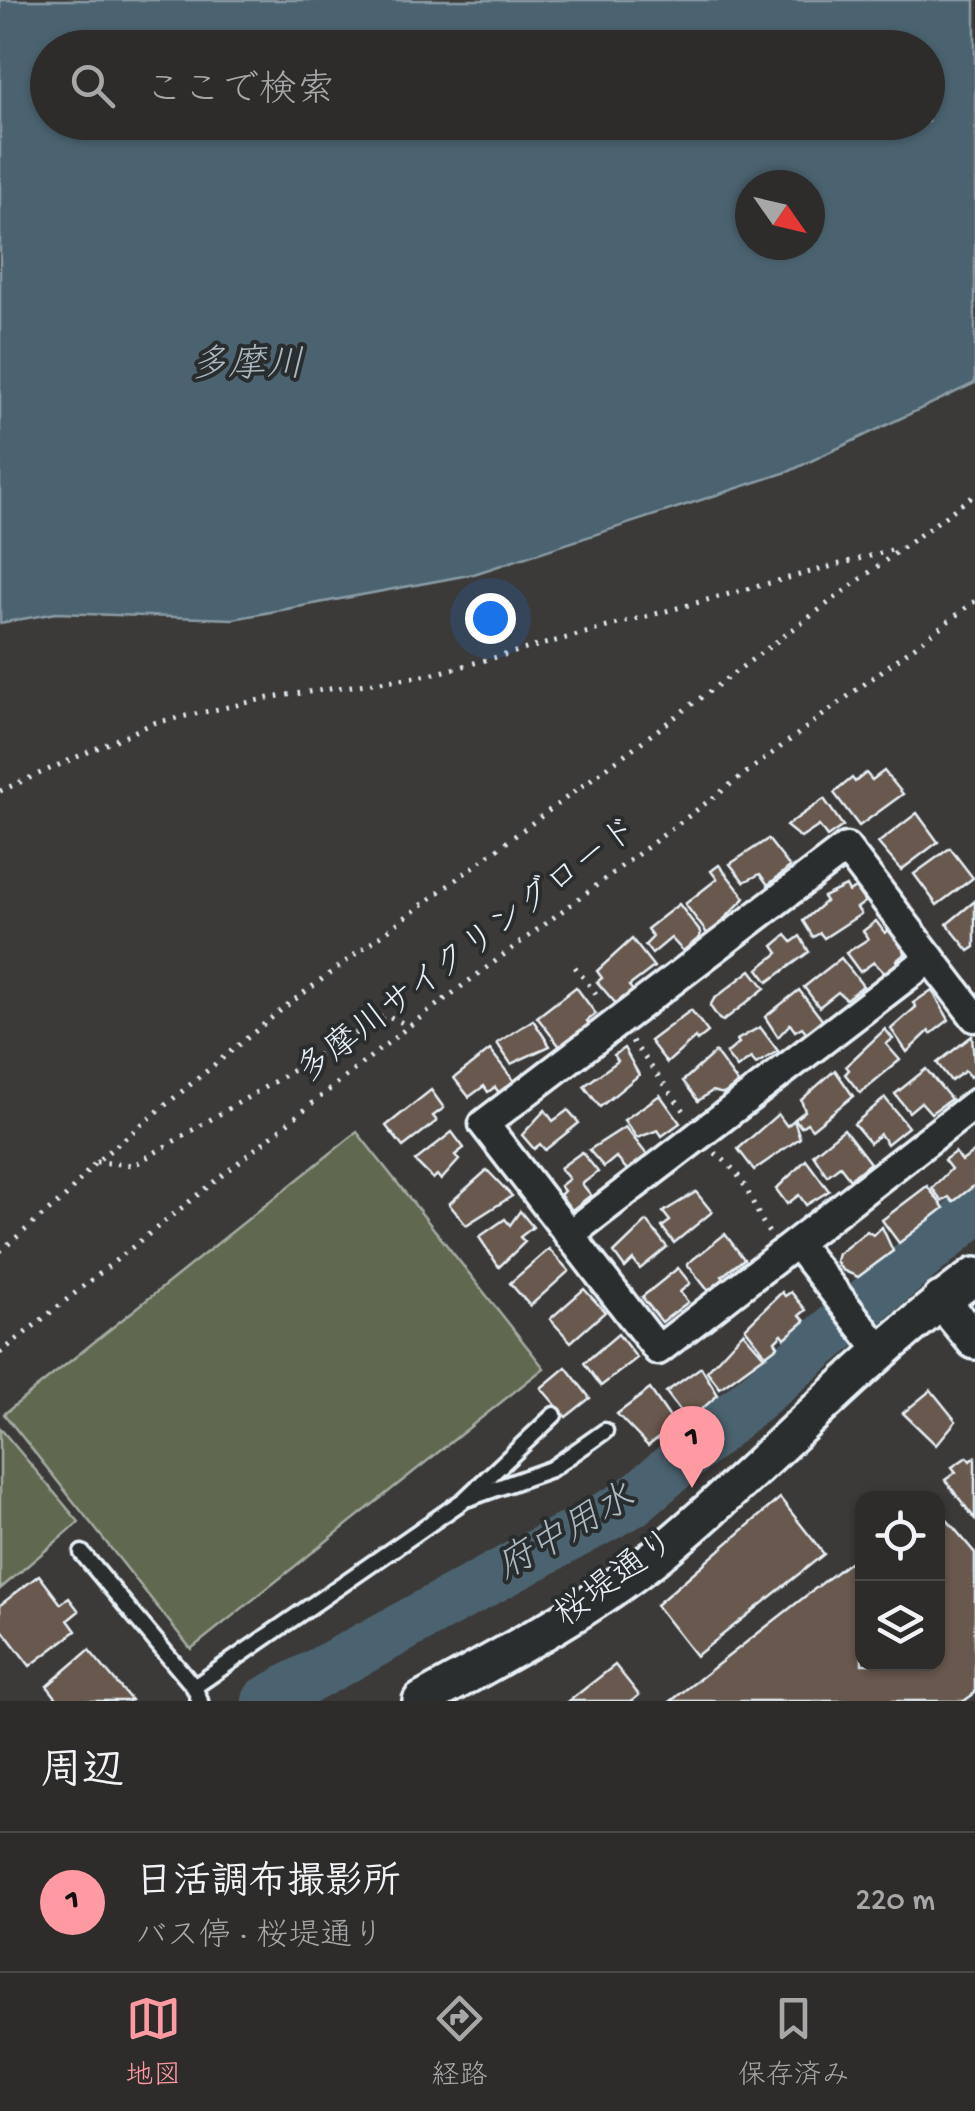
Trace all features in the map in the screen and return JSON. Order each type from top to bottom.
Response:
[{"type":"street","points":[[975,1018],[846,848],[484,1124],[658,1350],[975,1104]]},
{"type":"street","points":[[569,1235],[930,958]]},
{"type":"street","points":[[797,1244],[875,1343]]},
{"type":"street","name":"桜堤通り","points":[[421,1701],[581,1610],[666,1548],[875,1343],[975,1276]]},
{"type":"street","points":[[941,1300],[975,1342]]},
{"type":"lane","points":[[82,1553],[197,1694],[464,1500],[554,1415]]},
{"type":"lane","points":[[464,1500],[551,1469],[606,1432]]},
{"type":"path","points":[[0,1251],[96,1162],[385,930],[975,494]]},
{"type":"path","points":[[0,791],[154,723],[273,697],[430,676],[639,621],[786,575],[902,548]]},
{"type":"path","name":"多摩川サイクリングロード","points":[[0,1352],[409,1026],[975,601]]},
{"type":"path","points":[[575,967],[701,1134],[748,1186],[769,1232]]},
{"type":"path","points":[[96,1162],[134,1164],[386,1015],[409,1026]]},
{"type":"green space","points":[[357,1132],[544,1368],[191,1649],[4,1414]]},
{"type":"green space","points":[[0,1428],[79,1522],[0,1589]]},
{"type":"water","name":"多摩川","points":[[0,0],[975,0],[975,383],[790,471],[474,574],[233,619],[56,613],[0,623]]},
{"type":"building","points":[[884,771],[903,794],[859,826],[834,793],[852,778],[855,782],[866,773],[872,780]]},
{"type":"building","points":[[824,799],[843,826],[827,837],[819,826],[801,838],[786,826]]},
{"type":"building","points":[[917,813],[938,842],[901,870],[878,843]]},
{"type":"building","points":[[768,839],[790,867],[768,885],[760,874],[744,882],[730,864]]},
{"type":"building","points":[[950,848],[973,878],[937,905],[914,874]]},
{"type":"building","points":[[719,865],[745,898],[724,919],[727,923],[709,936],[685,904],[717,879],[711,871]]},
{"type":"building","points":[[846,886],[849,892],[855,888],[865,902],[857,908],[861,914],[824,938],[820,933],[813,937],[803,921],[826,901],[823,897]]},
{"type":"building","points":[[975,901],[975,947],[969,951],[947,924]]},
{"type":"building","points":[[679,904],[701,933],[699,938],[683,951],[671,938],[652,954],[645,945],[653,937],[647,929]]},
{"type":"building","points":[[876,921],[885,933],[890,929],[907,952],[897,960],[901,967],[888,977],[874,962],[860,972],[846,953],[868,939],[863,931]]},
{"type":"building","points":[[786,935],[792,942],[800,936],[809,952],[768,982],[758,969],[778,953],[773,946]]},
{"type":"building","points":[[632,939],[654,967],[629,986],[636,994],[619,1007],[597,982],[602,978],[597,971]]},
{"type":"building","points":[[841,958],[863,986],[846,999],[838,992],[819,1007],[804,987]]},
{"type":"building","points":[[751,970],[765,988],[723,1021],[719,1019],[710,1006],[714,999]]},
{"type":"building","points":[[576,987],[596,1014],[587,1021],[590,1025],[561,1048],[537,1017]]},
{"type":"building","points":[[799,990],[823,1021],[807,1033],[802,1027],[795,1031],[790,1024],[778,1037],[765,1017]]},
{"type":"building","points":[[932,990],[949,1020],[931,1034],[929,1031],[907,1052],[891,1029],[916,1007],[913,1003]]},
{"type":"building","points":[[691,1010],[708,1032],[697,1041],[695,1038],[667,1063],[650,1041]]},
{"type":"building","points":[[533,1020],[550,1046],[511,1064],[497,1043]]},
{"type":"building","points":[[760,1027],[778,1051],[756,1064],[751,1058],[737,1068],[726,1054],[739,1043],[737,1040]]},
{"type":"building","points":[[885,1029],[893,1039],[886,1044],[900,1060],[860,1093],[845,1074],[849,1070],[846,1066]]},
{"type":"building","points":[[972,1036],[975,1073],[970,1077],[965,1071],[951,1081],[937,1063]]},
{"type":"building","points":[[624,1048],[639,1075],[600,1107],[584,1086],[618,1061],[614,1055]]},
{"type":"building","points":[[490,1050],[514,1081],[499,1093],[495,1087],[488,1092],[484,1086],[469,1097],[454,1078]]},
{"type":"building","points":[[715,1052],[738,1083],[724,1094],[712,1091],[698,1101],[683,1081]]},
{"type":"building","points":[[926,1069],[951,1099],[931,1113],[921,1102],[909,1112],[895,1094]]},
{"type":"building","points":[[835,1070],[853,1096],[812,1129],[807,1123],[801,1127],[795,1119],[805,1111],[801,1100]]},
{"type":"building","points":[[431,1090],[444,1108],[433,1116],[437,1121],[403,1147],[386,1126]]},
{"type":"building","points":[[660,1095],[680,1123],[662,1136],[658,1130],[637,1138],[624,1120]]},
{"type":"building","points":[[885,1098],[908,1127],[887,1144],[880,1134],[870,1143],[854,1124]]},
{"type":"building","points":[[545,1110],[553,1121],[568,1110],[579,1123],[545,1150],[540,1144],[534,1149],[522,1135]]},
{"type":"building","points":[[778,1114],[787,1126],[794,1120],[800,1138],[754,1170],[738,1149]]},
{"type":"building","points":[[625,1127],[648,1156],[629,1172],[616,1157],[604,1167],[589,1150]]},
{"type":"building","points":[[844,1129],[870,1163],[850,1179],[840,1166],[827,1176],[813,1154]]},
{"type":"building","points":[[452,1132],[464,1148],[455,1155],[459,1160],[441,1180],[437,1175],[433,1179],[415,1161]]},
{"type":"building","points":[[975,1151],[975,1185],[953,1202],[949,1197],[942,1201],[932,1188],[951,1169],[944,1160],[955,1152],[962,1161]]},
{"type":"building","points":[[582,1152],[598,1172],[582,1184],[591,1195],[572,1210],[560,1195],[564,1191],[560,1186],[569,1179],[560,1168]]},
{"type":"building","points":[[806,1160],[829,1191],[806,1205],[799,1195],[787,1204],[776,1189]]},
{"type":"building","points":[[487,1170],[512,1196],[466,1225],[449,1204]]},
{"type":"building","points":[[927,1186],[944,1208],[899,1243],[882,1220]]},
{"type":"building","points":[[696,1192],[712,1212],[674,1243],[662,1227],[670,1221],[663,1212]]},
{"type":"building","points":[[520,1211],[533,1227],[520,1237],[525,1242],[499,1267],[479,1237],[505,1219],[510,1225]]},
{"type":"building","points":[[647,1221],[667,1247],[640,1269],[633,1260],[625,1268],[614,1253]]},
{"type":"building","points":[[882,1227],[893,1251],[858,1277],[842,1270],[836,1261],[838,1254],[867,1231],[873,1235]]},
{"type":"building","points":[[725,1234],[744,1259],[722,1276],[726,1281],[710,1293],[687,1264]]},
{"type":"building","points":[[549,1249],[569,1271],[530,1306],[510,1283]]},
{"type":"building","points":[[678,1268],[690,1283],[680,1292],[688,1302],[662,1322],[642,1297]]},
{"type":"building","points":[[584,1289],[605,1312],[571,1342],[550,1319]]},
{"type":"building","points":[[782,1292],[785,1296],[791,1292],[806,1310],[800,1315],[805,1321],[785,1338],[782,1334],[775,1341],[778,1346],[766,1355],[745,1328]]},
{"type":"building","points":[[743,1332],[764,1356],[720,1388],[707,1371]]},
{"type":"building","points":[[618,1334],[637,1358],[601,1386],[584,1363]]},
{"type":"building","points":[[566,1367],[590,1398],[566,1417],[541,1388]]},
{"type":"building","points":[[701,1367],[718,1395],[688,1421],[666,1392]]},
{"type":"building","points":[[650,1389],[675,1425],[648,1446],[617,1414]]},
{"type":"building","points":[[931,1390],[956,1421],[936,1445],[903,1413]]},
{"type":"building","points":[[967,1457],[970,1461],[975,1457],[975,1519],[945,1480],[956,1472],[952,1467]]},
{"type":"building","points":[[780,1498],[824,1554],[696,1656],[656,1605]]},
{"type":"building","points":[[945,1517],[975,1553],[975,1693],[964,1701],[671,1701],[855,1557],[855,1671],[945,1671]]},
{"type":"building","points":[[39,1575],[61,1604],[69,1598],[79,1611],[68,1620],[76,1631],[30,1666],[0,1627],[0,1605]]},
{"type":"building","points":[[89,1650],[131,1700],[59,1701],[47,1686]]},
{"type":"building","points":[[615,1665],[639,1695],[632,1701],[569,1701]]},
{"type":"waterway","name":"府中用水","points":[[267,1701],[631,1503],[975,1210]]},
{"type":"place","name":"日活調布撮影所","points":[[692,1488]]}]
